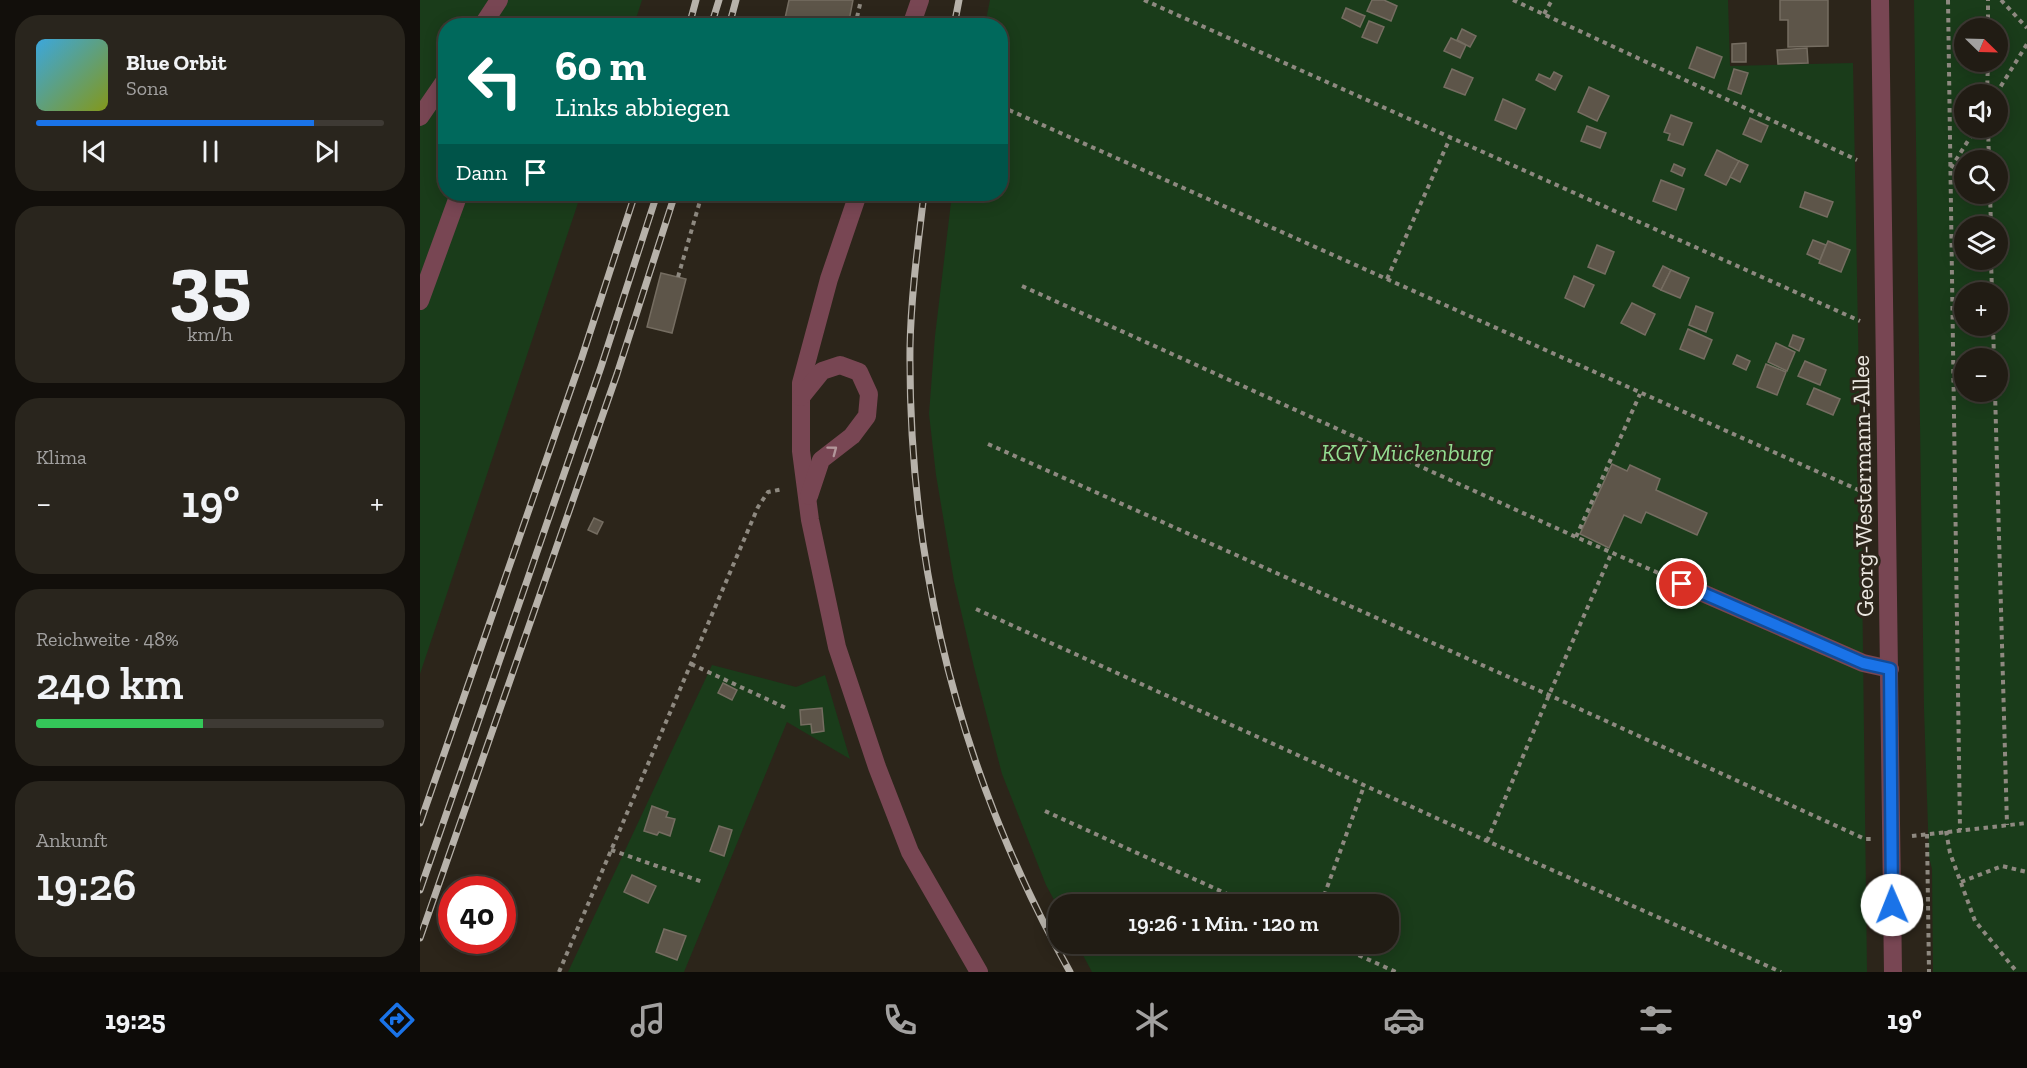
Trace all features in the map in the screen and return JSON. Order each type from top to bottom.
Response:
[{"type":"street","points":[[487,18],[499,0]]},
{"type":"street","points":[[914,18],[920,0]]},
{"type":"street","name":"Georg-Westermann-Allee","points":[[1880,0],[1893,972]]},
{"type":"street","points":[[420,117],[437,86]]},
{"type":"street","points":[[420,301],[456,201]]},
{"type":"street","points":[[856,201],[829,279],[801,383],[801,452],[807,500],[837,647],[877,767],[910,852],[979,972]]},
{"type":"street","points":[[801,397],[822,370],[840,365],[859,372],[869,394],[867,416],[852,436],[821,460],[807,500]]},
{"type":"street","points":[[1682,584],[1863,663],[1890,669]]},
{"type":"path","points":[[857,18],[861,0]]},
{"type":"path","points":[[1144,0],[1860,321]]},
{"type":"path","points":[[1513,0],[1857,160]]},
{"type":"path","points":[[1544,15],[1552,0]]},
{"type":"path","points":[[1948,0],[1960,830]]},
{"type":"path","points":[[1988,0],[1988,18]]},
{"type":"path","points":[[2001,0],[2027,28]]},
{"type":"path","points":[[2002,84],[2027,44]]},
{"type":"path","points":[[1009,110],[1863,492]]},
{"type":"path","points":[[1387,279],[1450,138]]},
{"type":"path","points":[[1950,169],[1970,138]]},
{"type":"path","points":[[678,277],[700,201]]},
{"type":"path","points":[[1022,286],[1682,584]]},
{"type":"path","points":[[1576,537],[1640,394]]},
{"type":"path","points":[[1995,402],[2007,825]]},
{"type":"path","points":[[988,444],[1865,839],[1891,838]]},
{"type":"path","points":[[559,972],[758,507],[768,492],[784,488],[796,490],[807,500]]},
{"type":"path","points":[[1487,841],[1612,552]]},
{"type":"path","points":[[976,609],[1364,786],[1781,972]]},
{"type":"path","points":[[691,664],[786,708]]},
{"type":"path","points":[[1325,894],[1364,786]]},
{"type":"path","points":[[1044,811],[1227,894]]},
{"type":"path","points":[[1929,972],[1927,834],[2027,823]]},
{"type":"path","points":[[1946,831],[1950,853],[1975,921],[2017,972]]},
{"type":"path","points":[[611,850],[703,882]]},
{"type":"path","points":[[1961,882],[2002,866],[2027,872]]},
{"type":"path","points":[[1356,954],[1396,972]]},
{"type":"green space","points":[[420,0],[642,0],[636,18],[438,18],[438,201],[579,201],[420,674]]},
{"type":"green space","name":"KGV Mückenburg","points":[[990,0],[1728,0],[1730,66],[1853,63],[1867,972],[1092,972],[1082,954],[1399,954],[1399,894],[1051,894],[1046,885],[1002,774],[974,667],[954,581],[936,475],[929,414],[935,336],[951,201],[1008,201],[1008,18],[986,18]]},
{"type":"green space","points":[[1914,0],[2027,0],[2027,972],[1933,972],[1932,869],[1929,857],[1924,709]]},
{"type":"green space","points":[[712,665],[796,687],[825,675],[850,759],[787,722],[684,972],[568,972]]},
{"type":"building","points":[[789,0],[853,0],[850,18],[785,18]]},
{"type":"building","points":[[1372,0],[1384,0],[1397,6],[1391,21],[1367,11]]},
{"type":"building","points":[[1780,0],[1828,0],[1828,46],[1788,47],[1788,20],[1780,20]]},
{"type":"building","points":[[1346,8],[1365,16],[1360,27],[1342,18]]},
{"type":"building","points":[[1369,21],[1384,27],[1377,43],[1362,37]]},
{"type":"building","points":[[1462,29],[1476,36],[1470,47],[1457,40]]},
{"type":"building","points":[[1451,38],[1466,45],[1460,58],[1444,51]]},
{"type":"building","points":[[1746,43],[1746,62],[1732,62],[1732,44]]},
{"type":"building","points":[[1697,47],[1722,57],[1714,78],[1689,68]]},
{"type":"building","points":[[1807,48],[1808,63],[1778,64],[1777,50]]},
{"type":"building","points":[[1452,69],[1473,78],[1465,95],[1444,87]]},
{"type":"building","points":[[1734,69],[1748,73],[1741,94],[1728,89]]},
{"type":"building","points":[[1554,72],[1562,76],[1555,90],[1536,80],[1539,74],[1550,79]]},
{"type":"building","points":[[1589,87],[1609,96],[1597,121],[1578,112]]},
{"type":"building","points":[[1503,99],[1525,109],[1516,129],[1495,120]]},
{"type":"building","points":[[1671,115],[1692,123],[1683,145],[1668,140],[1670,134],[1664,132]]},
{"type":"building","points":[[1750,118],[1768,126],[1761,142],[1743,134]]},
{"type":"building","points":[[1587,126],[1606,133],[1600,148],[1581,141]]},
{"type":"building","points":[[1717,150],[1739,161],[1726,185],[1705,175]]},
{"type":"building","points":[[1739,161],[1748,165],[1740,182],[1730,177]]},
{"type":"building","points":[[1674,164],[1685,169],[1682,176],[1671,171]]},
{"type":"building","points":[[1661,180],[1684,189],[1676,210],[1653,201]]},
{"type":"building","points":[[1805,192],[1833,202],[1827,217],[1800,207]]},
{"type":"building","points":[[1813,240],[1826,245],[1820,260],[1807,254]]},
{"type":"building","points":[[1828,241],[1850,250],[1841,272],[1819,263]]},
{"type":"building","points":[[1597,245],[1614,252],[1605,274],[1588,267]]},
{"type":"building","points":[[1663,266],[1671,270],[1661,290],[1653,286]]},
{"type":"building","points":[[1671,270],[1689,278],[1680,298],[1661,290]]},
{"type":"building","points":[[661,273],[686,279],[672,333],[647,327]]},
{"type":"building","points":[[1574,276],[1594,285],[1584,307],[1565,298]]},
{"type":"building","points":[[1632,303],[1655,314],[1645,335],[1621,323]]},
{"type":"building","points":[[1696,306],[1713,313],[1706,332],[1689,325]]},
{"type":"building","points":[[1688,329],[1712,340],[1704,359],[1680,349]]},
{"type":"building","points":[[1793,335],[1804,339],[1799,351],[1789,346]]},
{"type":"building","points":[[1776,343],[1795,352],[1787,371],[1768,362]]},
{"type":"building","points":[[1737,355],[1750,361],[1746,370],[1733,364]]},
{"type":"building","points":[[1805,361],[1826,370],[1820,385],[1798,376]]},
{"type":"building","points":[[1766,364],[1786,372],[1777,395],[1757,387]]},
{"type":"building","points":[[1814,388],[1840,399],[1833,415],[1807,404]]},
{"type":"building","points":[[1612,464],[1627,471],[1630,465],[1660,479],[1656,490],[1707,513],[1697,535],[1646,512],[1641,523],[1624,515],[1609,548],[1580,534]]},
{"type":"building","points":[[594,518],[603,522],[597,534],[588,530]]},
{"type":"building","points":[[723,683],[737,690],[732,700],[718,693]]},
{"type":"building","points":[[822,708],[824,731],[812,733],[811,724],[801,725],[800,710]]},
{"type":"building","points":[[652,806],[668,812],[666,817],[675,819],[670,836],[659,832],[657,835],[644,831]]},
{"type":"building","points":[[719,826],[732,830],[724,856],[710,851]]},
{"type":"building","points":[[632,875],[656,886],[648,903],[624,892]]},
{"type":"building","points":[[664,929],[686,936],[677,960],[656,952]]},
{"type":"railway","points":[[691,18],[696,0]]},
{"type":"railway","points":[[713,18],[719,0]]},
{"type":"railway","points":[[731,18],[736,0]]},
{"type":"railway","points":[[956,18],[959,0]]},
{"type":"railway","points":[[420,823],[581,360],[633,201]]},
{"type":"railway","points":[[420,890],[601,367],[655,201]]},
{"type":"railway","points":[[420,938],[617,374],[673,201]]},
{"type":"railway","points":[[923,201],[913,289],[910,347],[912,430],[919,511],[931,592],[948,670],[971,748],[999,824],[1032,899],[1070,972]]},
{"type":"route","points":[[1682,584],[1863,663],[1890,669],[1892,905]]}]
